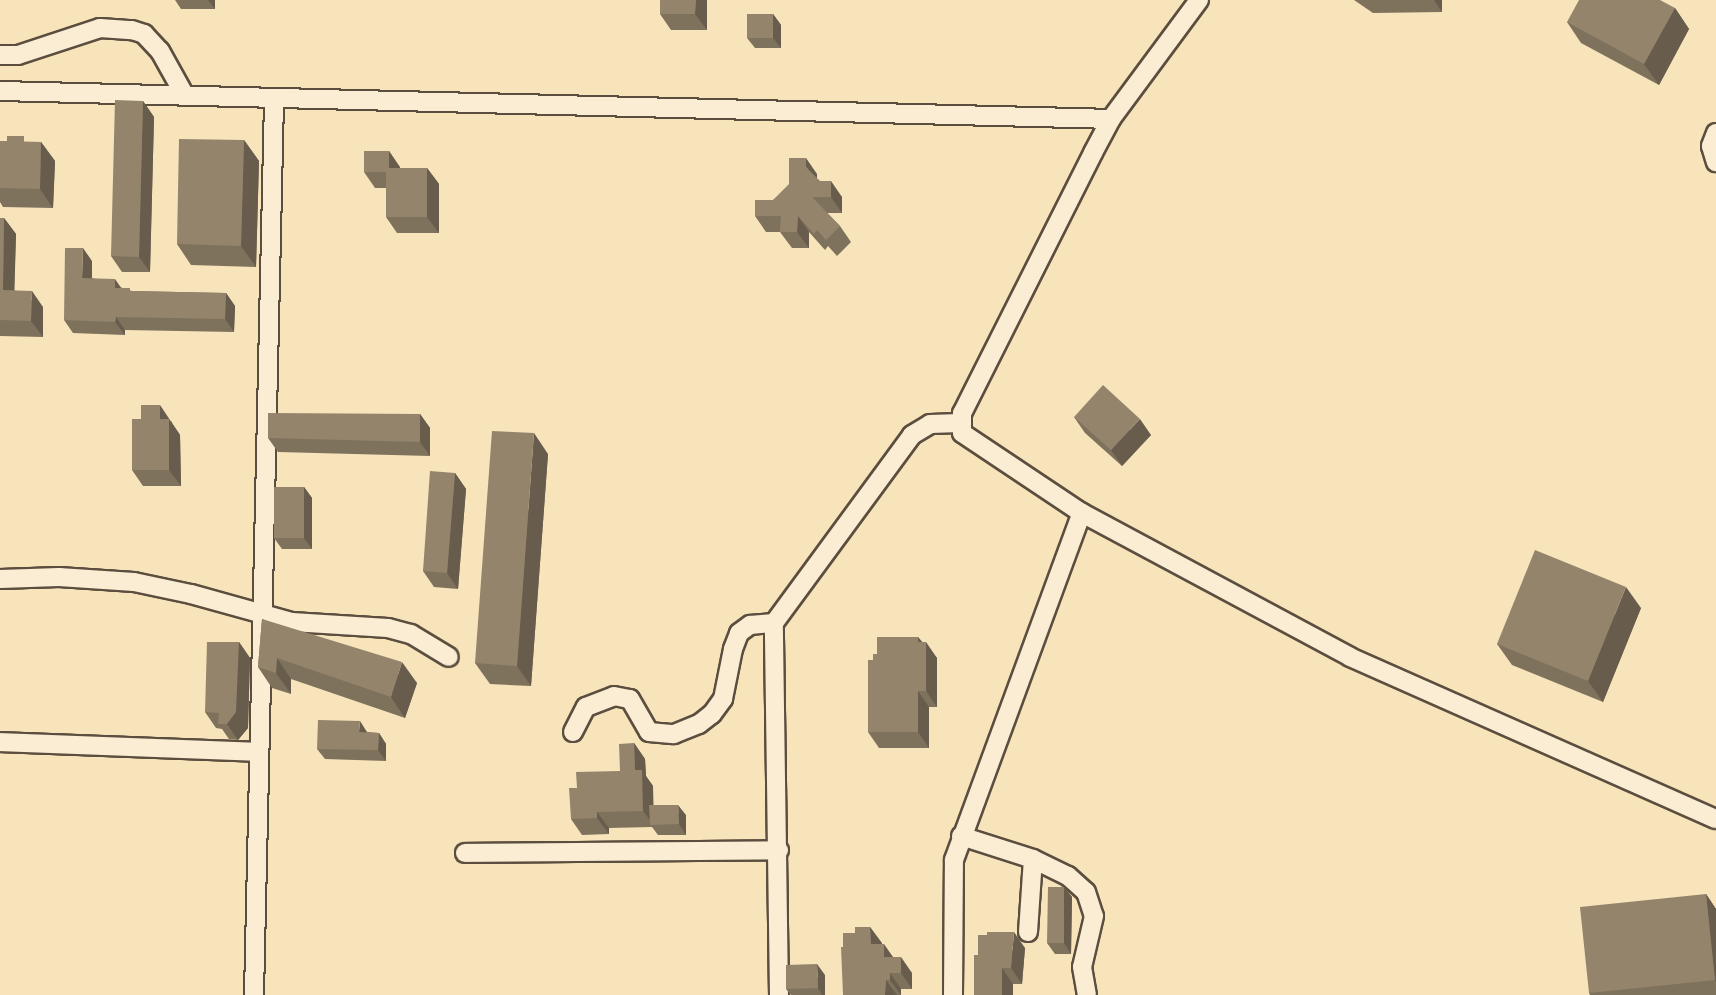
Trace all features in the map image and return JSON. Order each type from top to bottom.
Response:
[{"type":"street","points":[[1199,0],[1111,119],[962,413],[960,423],[967,439],[1082,513],[1350,657],[1716,819]]},
{"type":"street","points":[[0,55],[18,55],[100,28],[132,30],[144,34],[160,51],[184,94]]},
{"type":"street","points":[[0,91],[1111,119]]},
{"type":"street","points":[[254,995],[274,100]]},
{"type":"street","points":[[1716,133],[1711,146],[1716,162]]},
{"type":"street","points":[[779,995],[774,623],[912,435],[930,424],[960,423]]},
{"type":"street","points":[[953,995],[952,876],[961,836],[1082,513]]},
{"type":"street","points":[[0,579],[60,577],[134,582],[191,594],[264,616],[306,624],[388,628],[411,634],[449,657]]},
{"type":"street","points":[[573,732],[586,707],[614,696],[630,699],[649,732],[674,734],[699,724],[712,714],[723,699],[739,633],[750,625],[774,623]]},
{"type":"street","points":[[0,742],[260,752]]},
{"type":"street","points":[[961,836],[1033,859],[1068,876],[1086,892],[1094,916],[1082,967],[1087,995]]},
{"type":"street","points":[[465,853],[779,850]]},
{"type":"street","points":[[1028,932],[1033,859]]},
{"type":"building","points":[[660,0],[696,0],[695,14],[660,14]]},
{"type":"building","points":[[1579,0],[1660,0],[1675,8],[1644,64],[1567,22]]},
{"type":"building","points":[[747,14],[773,14],[773,38],[747,38]]},
{"type":"building","points":[[115,100],[143,101],[139,257],[111,256]]},
{"type":"building","points":[[7,136],[24,136],[24,142],[41,142],[40,189],[0,188],[0,141],[7,141]]},
{"type":"building","points":[[179,139],[244,140],[241,246],[177,244]]},
{"type":"building","points":[[364,151],[389,151],[389,168],[427,168],[427,217],[386,217],[386,172],[364,172]]},
{"type":"building","points":[[789,158],[806,158],[806,167],[820,181],[831,181],[831,197],[812,197],[840,226],[826,240],[817,230],[814,234],[798,216],[797,232],[780,232],[781,216],[755,216],[755,200],[773,200],[789,184]]},
{"type":"building","points":[[0,218],[4,218],[3,290],[32,291],[31,321],[0,320]]},
{"type":"building","points":[[65,248],[83,248],[82,278],[115,279],[115,288],[130,288],[130,291],[226,293],[225,319],[116,317],[115,322],[64,320]]},
{"type":"building","points":[[1103,385],[1140,419],[1111,450],[1074,417]]},
{"type":"building","points":[[141,405],[160,405],[160,419],[169,419],[169,470],[132,470],[132,419],[141,419]]},
{"type":"building","points":[[268,413],[420,414],[420,442],[268,438]]},
{"type":"building","points":[[492,431],[534,433],[517,666],[475,663]]},
{"type":"building","points":[[430,471],[455,473],[447,573],[423,571]]},
{"type":"building","points":[[274,487],[304,487],[304,538],[274,538]]},
{"type":"building","points":[[1535,550],[1626,587],[1588,681],[1497,644]]},
{"type":"building","points":[[262,619],[402,662],[391,697],[277,658],[276,673],[258,667]]},
{"type":"building","points":[[877,637],[918,637],[918,642],[926,642],[926,691],[918,691],[918,732],[868,732],[868,660],[873,660],[873,654],[877,654]]},
{"type":"building","points":[[207,642],[239,642],[236,712],[227,724],[218,724],[219,713],[205,712]]},
{"type":"building","points":[[318,720],[360,721],[359,732],[379,733],[378,750],[317,749]]},
{"type":"building","points":[[634,743],[635,770],[642,770],[643,811],[597,812],[597,818],[571,819],[569,788],[577,788],[576,772],[620,771],[619,744]]},
{"type":"building","points":[[649,805],[678,805],[679,824],[650,825]]},
{"type":"building","points":[[1048,887],[1064,887],[1064,943],[1047,943]]},
{"type":"building","points":[[1706,894],[1715,980],[1589,993],[1580,907]]},
{"type":"building","points":[[855,927],[870,927],[871,944],[884,944],[884,957],[901,957],[901,973],[890,973],[890,980],[886,980],[885,995],[843,995],[843,933],[855,933]]},
{"type":"building","points":[[987,932],[1014,932],[1011,968],[1002,968],[1002,995],[974,995],[974,955],[978,955],[978,935],[987,935]]},
{"type":"building","points":[[817,964],[818,988],[786,989],[786,965]]}]
